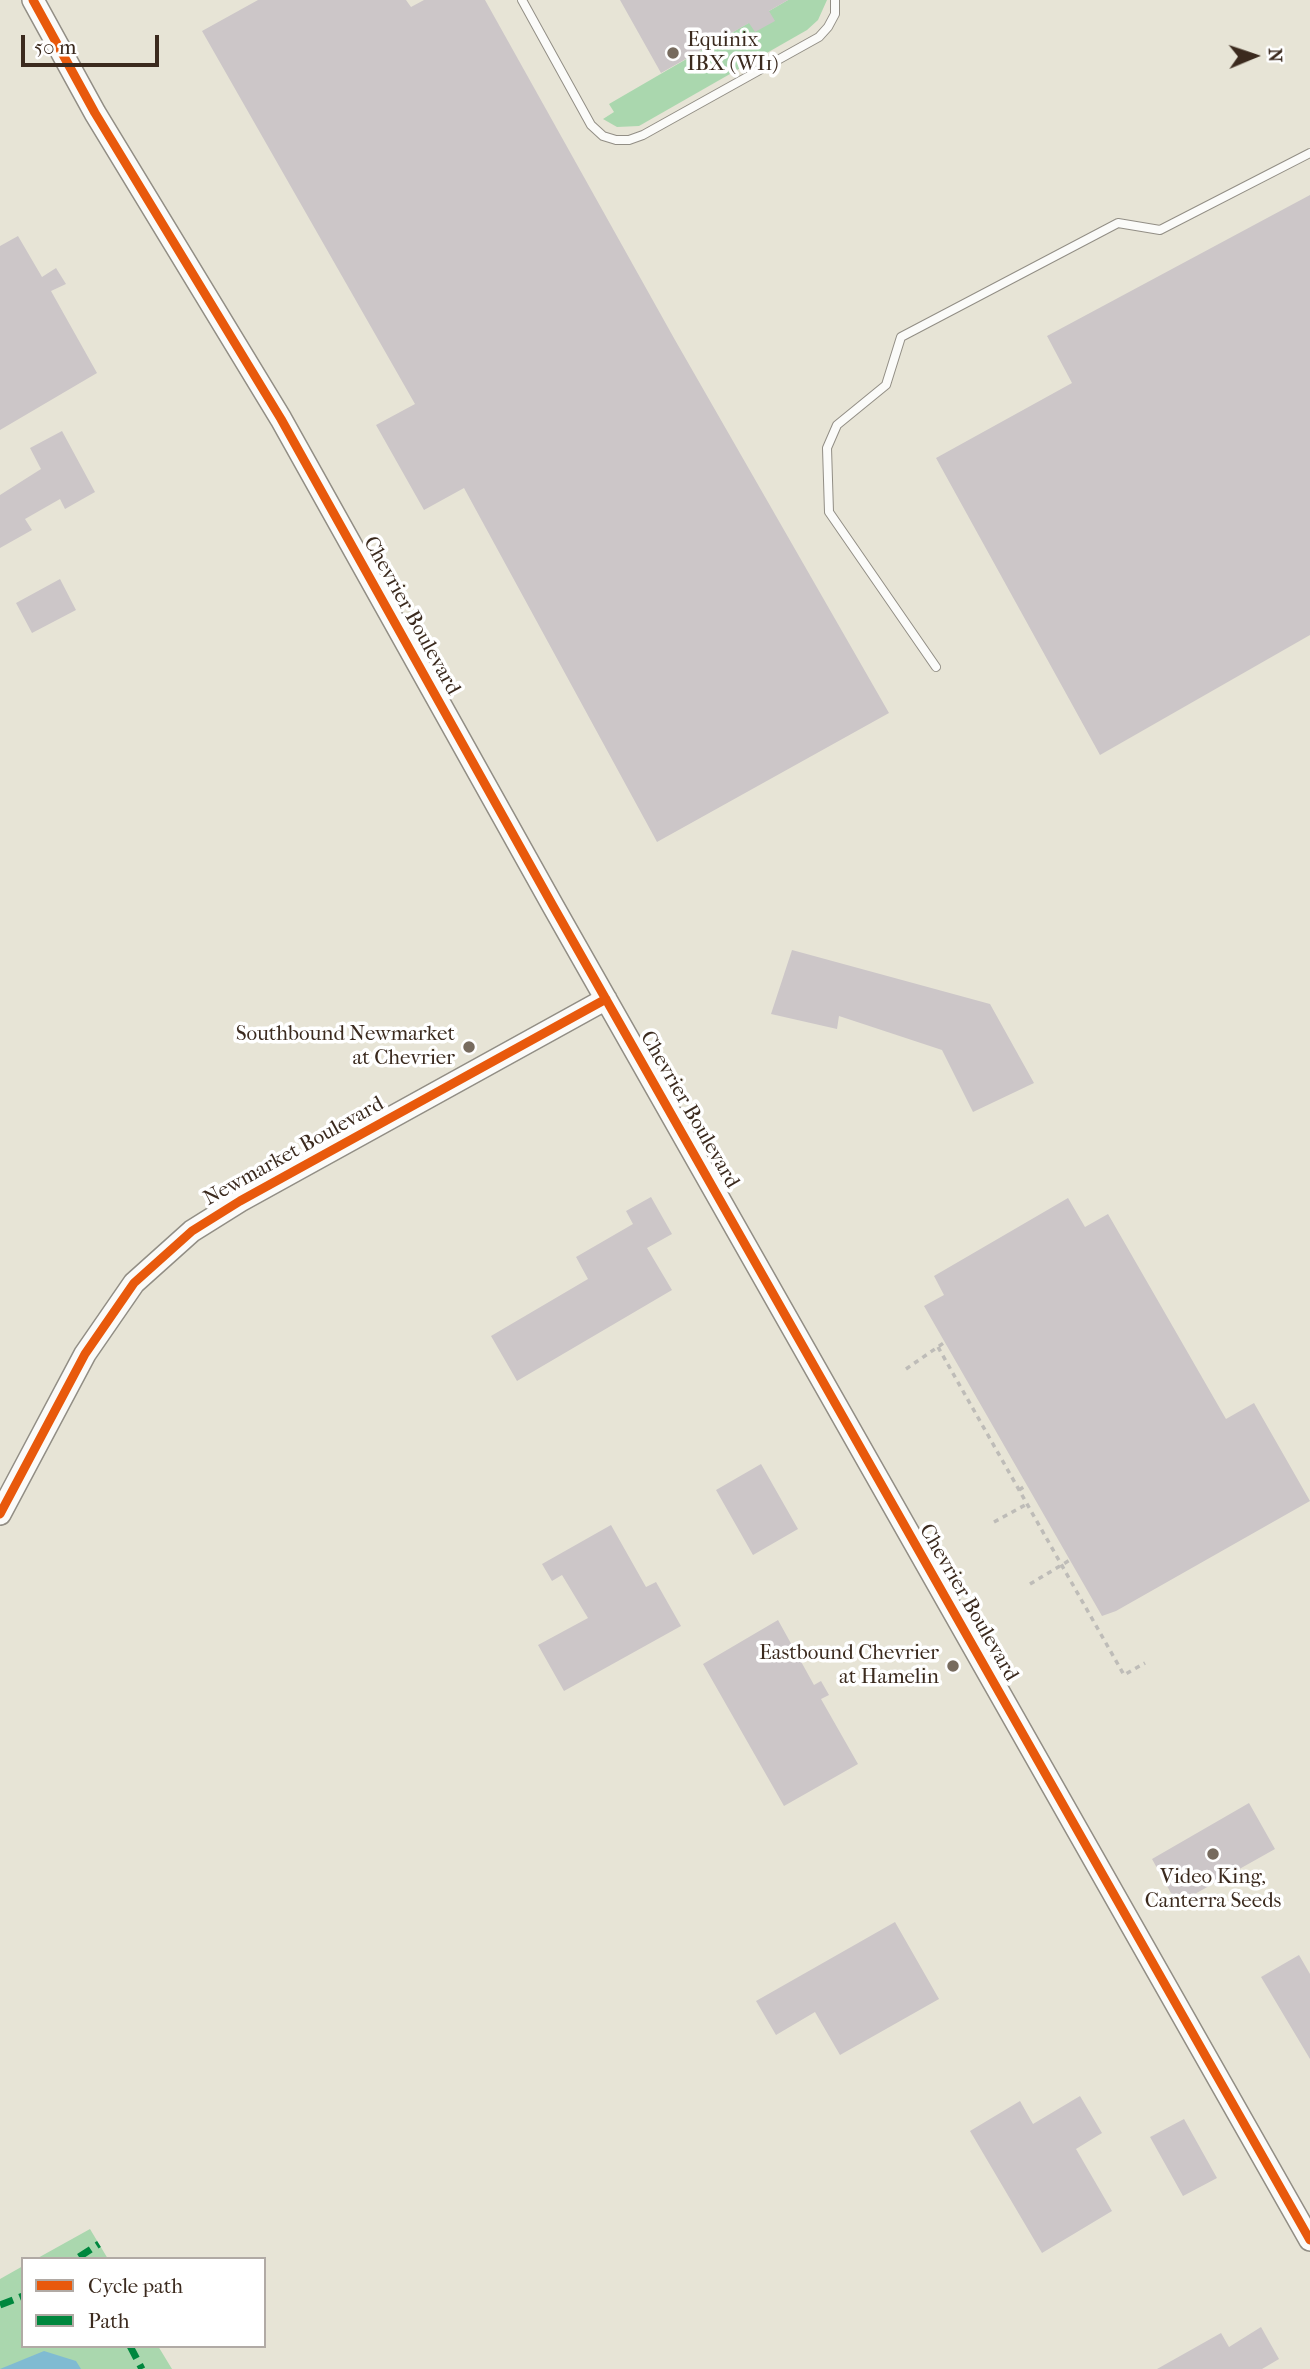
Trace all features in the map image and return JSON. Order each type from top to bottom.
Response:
[{"type":"street","name":"Chevrier Boulevard","points":[[33,0],[102,125],[281,419],[606,999],[1310,2240]]},
{"type":"street","name":"Newmarket Boulevard","points":[[0,1514],[85,1354],[134,1283],[192,1231],[240,1201],[606,999]]},
{"type":"lane","points":[[522,0],[591,125],[603,136],[616,140],[629,140],[643,135],[819,37],[835,14],[835,0]]},
{"type":"lane","points":[[936,667],[829,512],[827,448],[837,425],[887,385],[901,337],[1118,223],[1160,230],[1310,153]]},
{"type":"path","points":[[906,1369],[945,1342]]},
{"type":"path","points":[[938,1347],[1124,1675],[1145,1663]]},
{"type":"path","points":[[963,1392],[971,1387]]},
{"type":"path","points":[[1019,1490],[1027,1485]]},
{"type":"path","points":[[994,1522],[1027,1504]]},
{"type":"path","points":[[1030,1584],[1070,1560]]},
{"type":"green space","points":[[788,0],[827,0],[818,20],[807,30],[639,126],[617,127],[603,119],[614,112],[609,104]]},
{"type":"green space","points":[[90,2229],[107,2257],[40,2257]]},
{"type":"green space","points":[[21,2267],[21,2348],[159,2348],[172,2369],[0,2369],[0,2279]]},
{"type":"water","points":[[44,2351],[76,2361],[81,2369],[0,2369]]},
{"type":"building","points":[[258,0],[406,0],[411,7],[424,0],[485,0],[675,340],[889,713],[657,842],[464,488],[424,510],[376,425],[415,404],[202,31]]},
{"type":"building","name":"Equinix IBX (WI1)","points":[[620,0],[788,0],[769,11],[775,21],[755,32],[749,23],[661,73]]},
{"type":"building","points":[[1310,195],[1310,635],[1100,755],[936,458],[1072,383],[1047,336]]},
{"type":"building","points":[[18,236],[42,277],[56,268],[66,284],[51,291],[97,373],[0,430],[0,246]]},
{"type":"building","points":[[62,431],[95,492],[65,509],[60,499],[25,519],[32,530],[0,548],[0,495],[41,469],[30,448]]},
{"type":"building","points":[[60,579],[76,610],[32,633],[16,603]]},
{"type":"building","points":[[792,950],[990,1004],[1034,1083],[973,1112],[942,1050],[839,1016],[837,1029],[771,1014]]},
{"type":"building","points":[[651,1197],[672,1234],[647,1248],[672,1290],[517,1381],[491,1336],[588,1279],[576,1257],[633,1224],[626,1211]]},
{"type":"building","points":[[1068,1198],[1085,1227],[1108,1214],[1226,1419],[1254,1403],[1310,1501],[1116,1611],[1102,1616],[924,1306],[944,1295],[934,1276]]},
{"type":"building","points":[[761,1464],[798,1529],[753,1555],[716,1490]]},
{"type":"building","points":[[611,1525],[646,1587],[656,1582],[681,1626],[564,1691],[538,1645],[588,1618],[562,1575],[552,1581],[542,1564]]},
{"type":"building","points":[[778,1620],[814,1685],[821,1681],[829,1695],[821,1699],[858,1764],[784,1806],[703,1664]]},
{"type":"building","name":"Video King, Canterra Seeds","points":[[1249,1803],[1275,1849],[1177,1904],[1152,1859]]},
{"type":"building","points":[[895,1922],[939,1999],[840,2055],[815,2012],[776,2035],[756,2001]]},
{"type":"building","points":[[1299,1955],[1310,1974],[1310,2059],[1261,1977]]},
{"type":"building","points":[[1080,2096],[1102,2133],[1076,2149],[1112,2211],[1042,2253],[970,2131],[1020,2101],[1033,2124]]},
{"type":"building","points":[[1184,2119],[1217,2178],[1183,2196],[1150,2137]]},
{"type":"building","points":[[1261,2327],[1279,2359],[1262,2369],[1157,2369],[1221,2333],[1229,2347]]},
{"type":"marked path","points":[[79,2257],[99,2244]]},
{"type":"marked path","points":[[0,2305],[21,2297]]},
{"type":"marked path","points":[[131,2348],[142,2369]]},
{"type":"cycle path","points":[[33,0],[95,113],[281,419],[553,906],[1310,2240]]},
{"type":"cycle path","points":[[0,1514],[85,1354],[134,1283],[192,1231],[240,1201],[606,999]]},
{"type":"place","name":"Equinix IBX (WI1)","points":[[673,53]]},
{"type":"place","name":"Southbound Newmarket at Chevrier","points":[[469,1047]]},
{"type":"place","name":"Eastbound Chevrier at Hamelin","points":[[953,1666]]},
{"type":"place","name":"Video King, Canterra Seeds","points":[[1213,1854]]}]
